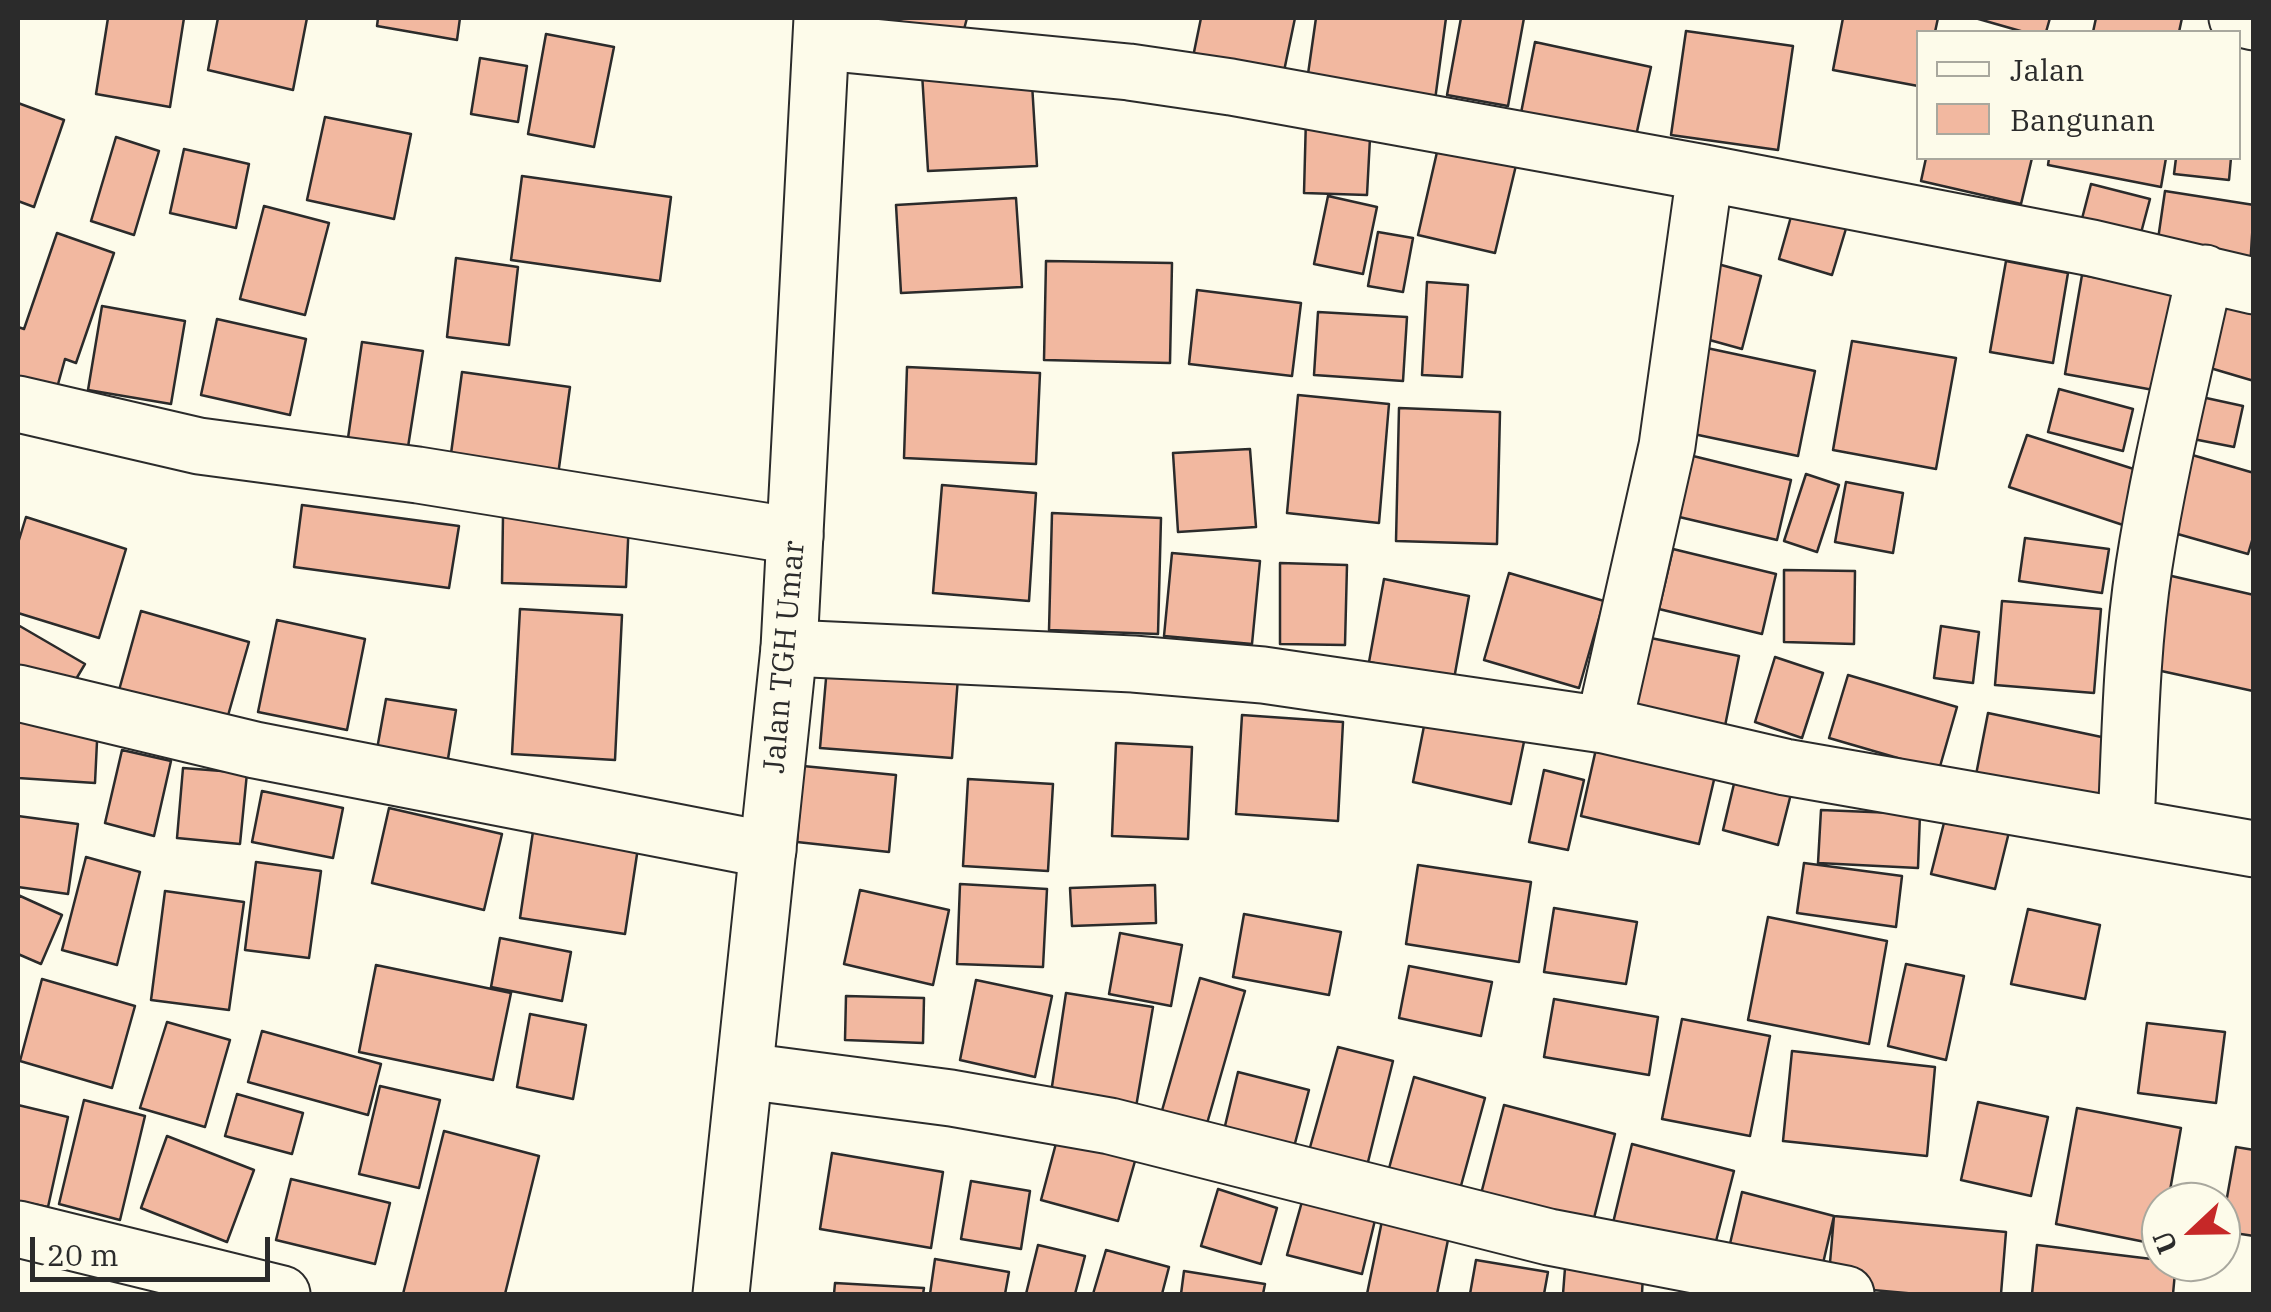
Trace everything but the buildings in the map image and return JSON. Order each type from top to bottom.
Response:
[{"type":"street","points":[[2237,18],[2254,22]]},
{"type":"street","points":[[822,30],[1129,72],[1705,172],[2230,280],[2158,490],[2132,675],[2126,826]]},
{"type":"street","name":"Jalan TGH Umar","points":[[721,1294],[789,648],[822,30]]},
{"type":"street","points":[[1604,725],[1667,446],[1705,172]]},
{"type":"street","points":[[18,404],[200,446],[418,475],[796,536]]},
{"type":"street","points":[[789,648],[1133,664],[1263,675],[1604,725],[1785,767],[2254,849]]},
{"type":"street","points":[[18,693],[255,750],[768,850]]},
{"type":"street","points":[[744,1071],[951,1098],[1110,1126],[1548,1238],[1846,1294]]},
{"type":"street","points":[[18,1229],[282,1294]]}]
